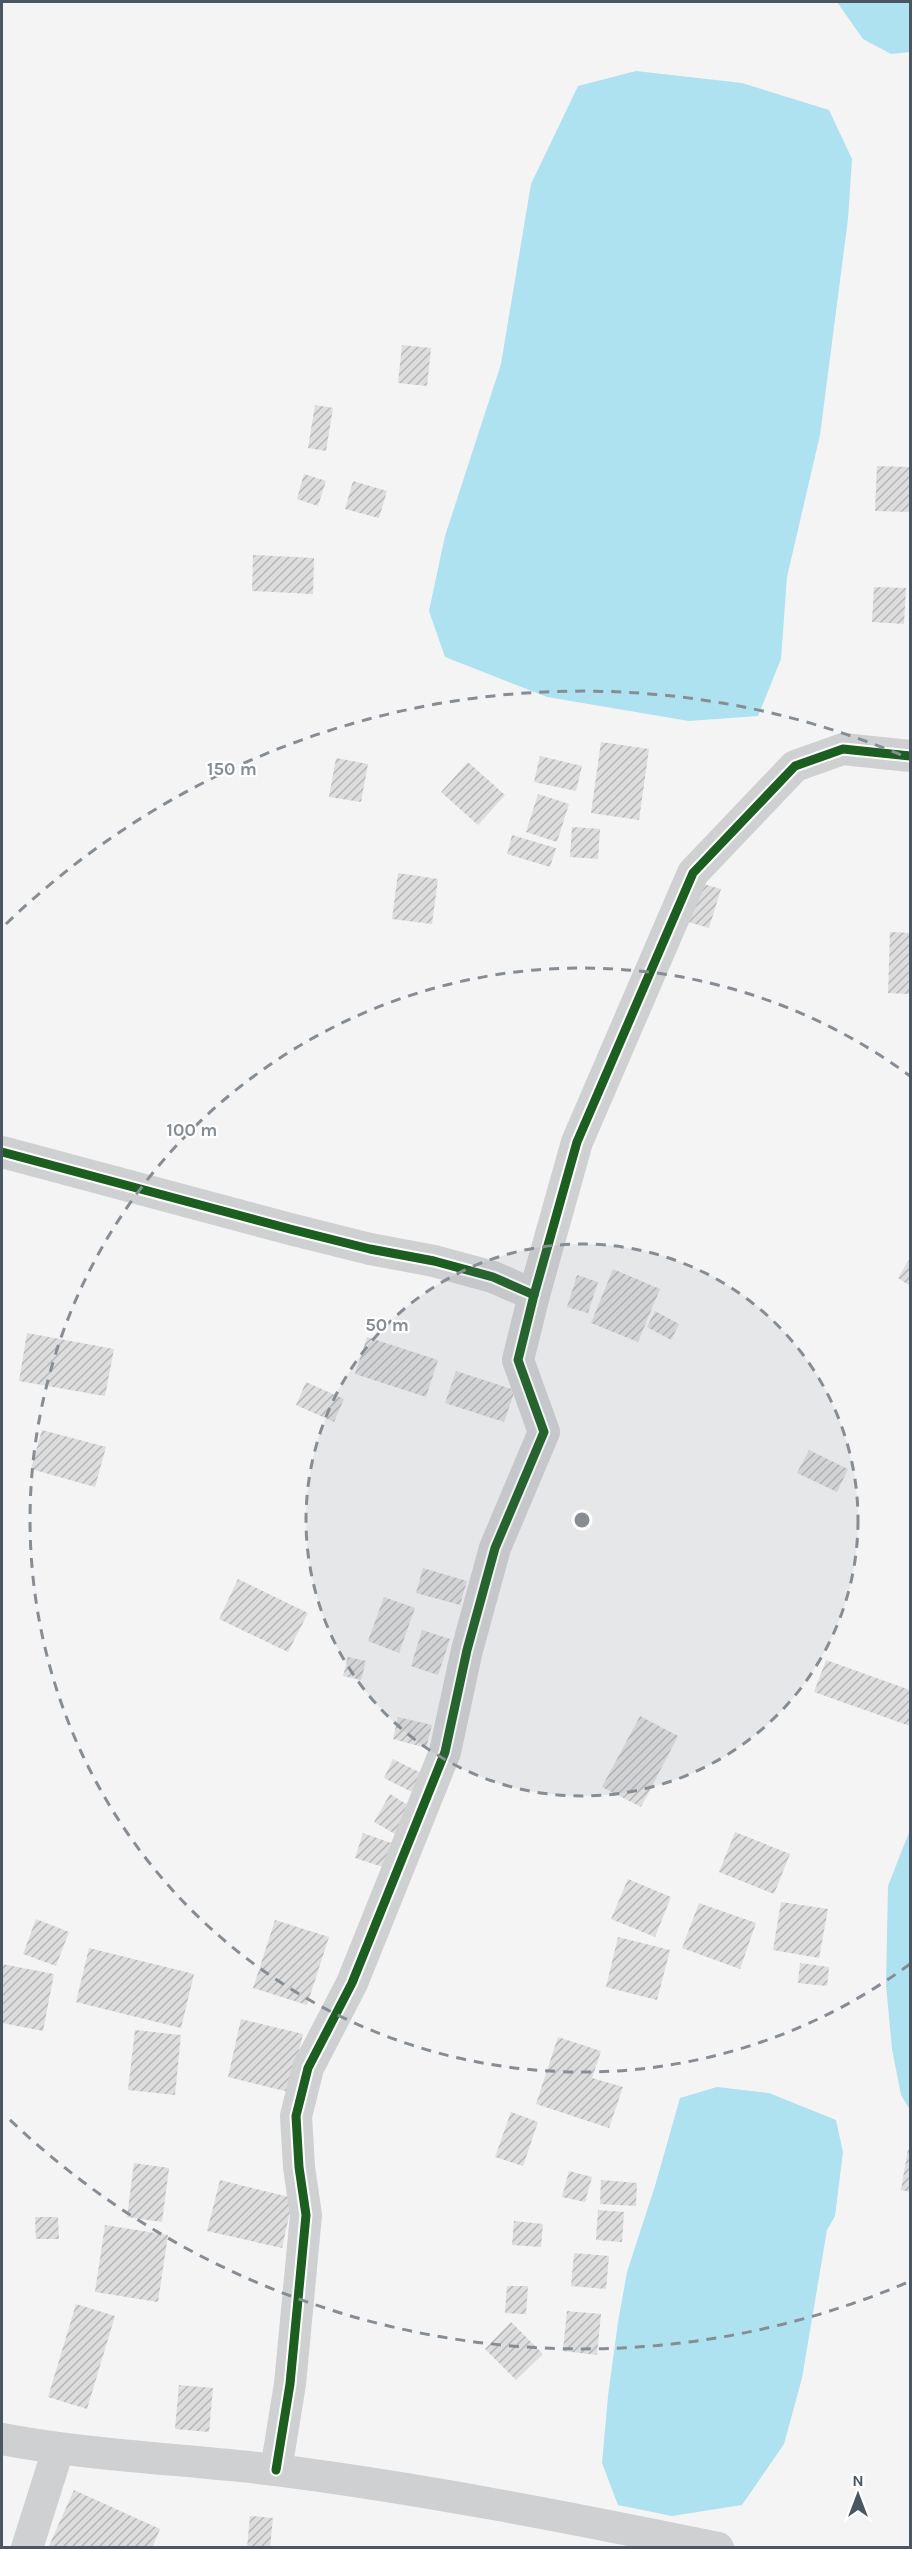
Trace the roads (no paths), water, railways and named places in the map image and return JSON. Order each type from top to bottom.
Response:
[{"type":"street","points":[[276,2470],[290,2384],[306,2215],[298,2167],[296,2116],[308,2068],[352,1983],[445,1752],[466,1650],[495,1548],[544,1432],[518,1360],[577,1142],[693,873],[795,766],[843,749],[910,756]]},
{"type":"street","points":[[2,1152],[290,1229],[493,1277],[534,1295]]},
{"type":"street","points":[[2,2439],[58,2450],[276,2470],[563,2516],[718,2547]]},
{"type":"street","points":[[27,2547],[58,2450]]},
{"type":"water","points":[[837,2],[910,2],[910,52],[891,54],[863,39]]},
{"type":"water","points":[[636,71],[742,83],[829,110],[852,159],[848,219],[820,435],[787,577],[781,659],[758,716],[689,721],[547,697],[445,657],[429,611],[445,536],[501,364],[531,184],[578,86]]},
{"type":"water","points":[[910,1830],[910,2110],[901,2095],[892,2049],[886,1985],[888,1886]]},
{"type":"water","points":[[717,2087],[769,2093],[836,2120],[843,2152],[835,2216],[827,2230],[802,2378],[784,2444],[742,2505],[672,2516],[618,2505],[602,2463],[608,2396],[627,2272],[680,2098]]}]
